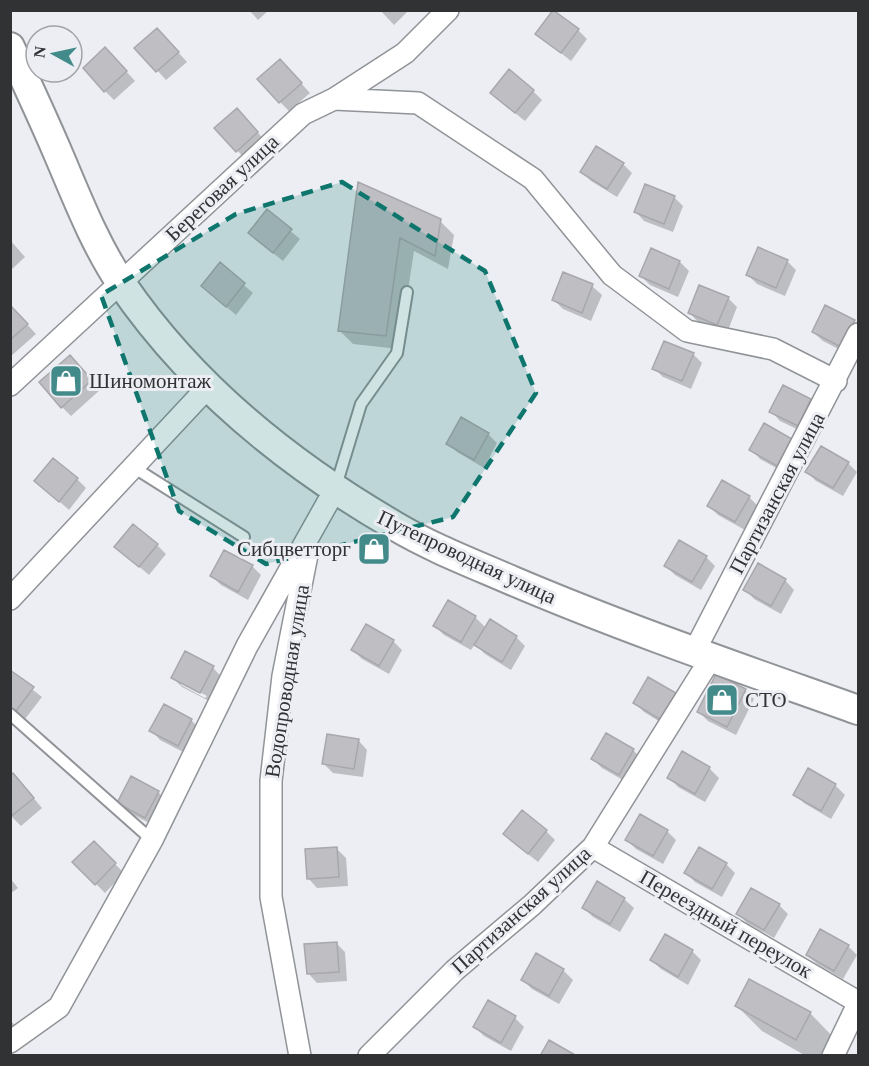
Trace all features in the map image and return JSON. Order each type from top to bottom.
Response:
[{"type":"main road","name":"Путепроводная улица","points":[[10,47],[78,201],[120,281],[175,353],[208,387],[251,428],[332,496],[461,558],[561,602],[858,710]]},
{"type":"street","name":"Береговая улица","points":[[10,385],[303,114],[334,99],[405,53],[448,10]]},
{"type":"street","points":[[334,99],[418,103],[533,179],[612,275],[687,331],[773,349],[836,381]]},
{"type":"street","name":"Партизанская улица","points":[[369,1056],[455,970],[532,905],[593,847],[703,655],[858,334]]},
{"type":"street","points":[[10,599],[208,387]]},
{"type":"street","points":[[10,1042],[59,1007],[152,840],[247,646],[332,496]]},
{"type":"street","name":"Водопроводная улица","points":[[300,1056],[271,897],[271,781],[283,676],[310,538],[332,496]]},
{"type":"street","name":"Переездный переулок","points":[[593,847],[858,1003]]},
{"type":"street","points":[[833,1056],[858,1003]]},
{"type":"lane","points":[[332,496],[361,404],[397,353],[407,292]]},
{"type":"lane","points":[[133,467],[244,537]]},
{"type":"lane","points":[[10,714],[152,840]]},
{"type":"highlighted area","points":[[342,182],[485,271],[536,393],[453,517],[266,564],[179,511],[101,295],[236,214]]},
{"type":"building","points":[[553,10],[579,29],[561,53],[535,34]]},
{"type":"building","points":[[157,28],[179,52],[156,72],[134,48]]},
{"type":"building","points":[[105,47],[127,71],[104,92],[84,67]]},
{"type":"building","points":[[280,59],[302,83],[279,103],[257,79]]},
{"type":"building","points":[[509,69],[534,90],[515,113],[490,93]]},
{"type":"building","points":[[237,108],[258,132],[236,152],[214,128]]},
{"type":"building","points":[[596,146],[624,163],[607,189],[580,172]]},
{"type":"building","points":[[358,182],[441,219],[435,256],[400,238],[386,336],[338,331]]},
{"type":"building","points":[[645,184],[675,196],[664,224],[634,212]]},
{"type":"building","points":[[267,209],[292,229],[273,253],[248,233]]},
{"type":"building","points":[[758,247],[788,260],[776,288],[746,275]]},
{"type":"building","points":[[651,248],[680,261],[669,289],[639,276]]},
{"type":"building","points":[[220,262],[245,283],[226,307],[201,286]]},
{"type":"building","points":[[563,272],[593,284],[582,313],[552,300]]},
{"type":"building","points":[[699,285],[729,297],[717,325],[688,313]]},
{"type":"building","points":[[10,305],[28,324],[10,340]]},
{"type":"building","points":[[825,305],[855,320],[841,347],[812,332]]},
{"type":"building","points":[[664,341],[694,353],[682,381],[652,369]]},
{"type":"building","name":"Шиномонтаж","points":[[70,355],[92,380],[61,408],[39,382]]},
{"type":"building","points":[[783,385],[811,399],[798,426],[769,412]]},
{"type":"building","points":[[461,417],[489,433],[474,460],[446,444]]},
{"type":"building","points":[[764,423],[792,439],[777,466],[749,450]]},
{"type":"building","points":[[821,446],[849,462],[833,488],[805,472]]},
{"type":"building","points":[[53,458],[78,478],[59,502],[34,481]]},
{"type":"building","points":[[722,480],[750,496],[735,522],[707,506]]},
{"type":"building","points":[[133,524],[158,544],[139,567],[114,547]]},
{"type":"building","points":[[679,540],[707,556],[692,582],[664,566]]},
{"type":"building","points":[[224,550],[253,565],[238,592],[210,576]]},
{"type":"building","points":[[758,563],[786,579],[771,606],[743,590]]},
{"type":"building","points":[[448,600],[476,616],[461,642],[433,626]]},
{"type":"building","points":[[490,619],[517,636],[502,662],[474,645]]},
{"type":"building","points":[[366,624],[394,640],[379,666],[351,650]]},
{"type":"building","points":[[185,651],[214,666],[200,693],[171,678]]},
{"type":"building","points":[[10,670],[34,687],[16,711],[10,708]]},
{"type":"building","name":"СТО","points":[[716,674],[746,689],[727,727],[697,712]]},
{"type":"building","points":[[648,677],[676,693],[661,720],[633,703]]},
{"type":"building","points":[[164,704],[192,719],[178,746],[149,731]]},
{"type":"building","points":[[606,733],[634,749],[619,775],[591,759]]},
{"type":"building","points":[[327,734],[359,739],[354,769],[322,764]]},
{"type":"building","points":[[682,751],[710,767],[695,794],[667,778]]},
{"type":"building","points":[[808,768],[836,784],[821,811],[793,795]]},
{"type":"building","points":[[13,773],[34,798],[10,817],[10,775]]},
{"type":"building","points":[[131,776],[159,791],[145,818],[117,803]]},
{"type":"building","points":[[522,810],[547,830],[528,854],[503,834]]},
{"type":"building","points":[[640,814],[668,830],[653,856],[625,840]]},
{"type":"building","points":[[94,841],[116,863],[95,885],[72,862]]},
{"type":"building","points":[[337,847],[339,877],[307,879],[305,849]]},
{"type":"building","points":[[699,847],[727,863],[712,889],[684,873]]},
{"type":"building","points":[[597,881],[625,898],[610,924],[582,908]]},
{"type":"building","points":[[751,888],[780,904],[764,930],[736,914]]},
{"type":"building","points":[[820,929],[849,945],[834,971],[806,955]]},
{"type":"building","points":[[665,934],[693,950],[678,977],[650,960]]},
{"type":"building","points":[[337,942],[339,972],[307,974],[304,944]]},
{"type":"building","points":[[536,953],[564,969],[549,996],[521,980]]},
{"type":"building","points":[[749,979],[811,1012],[796,1040],[735,1006]]},
{"type":"building","points":[[488,1000],[516,1016],[501,1043],[473,1027]]},
{"type":"building","points":[[549,1040],[577,1056],[540,1056]]},
{"type":"place","name":"Шиномонтаж","points":[[66,381]]},
{"type":"place","name":"Сибцветторг","points":[[374,549]]},
{"type":"place","name":"СТО","points":[[722,700]]}]
